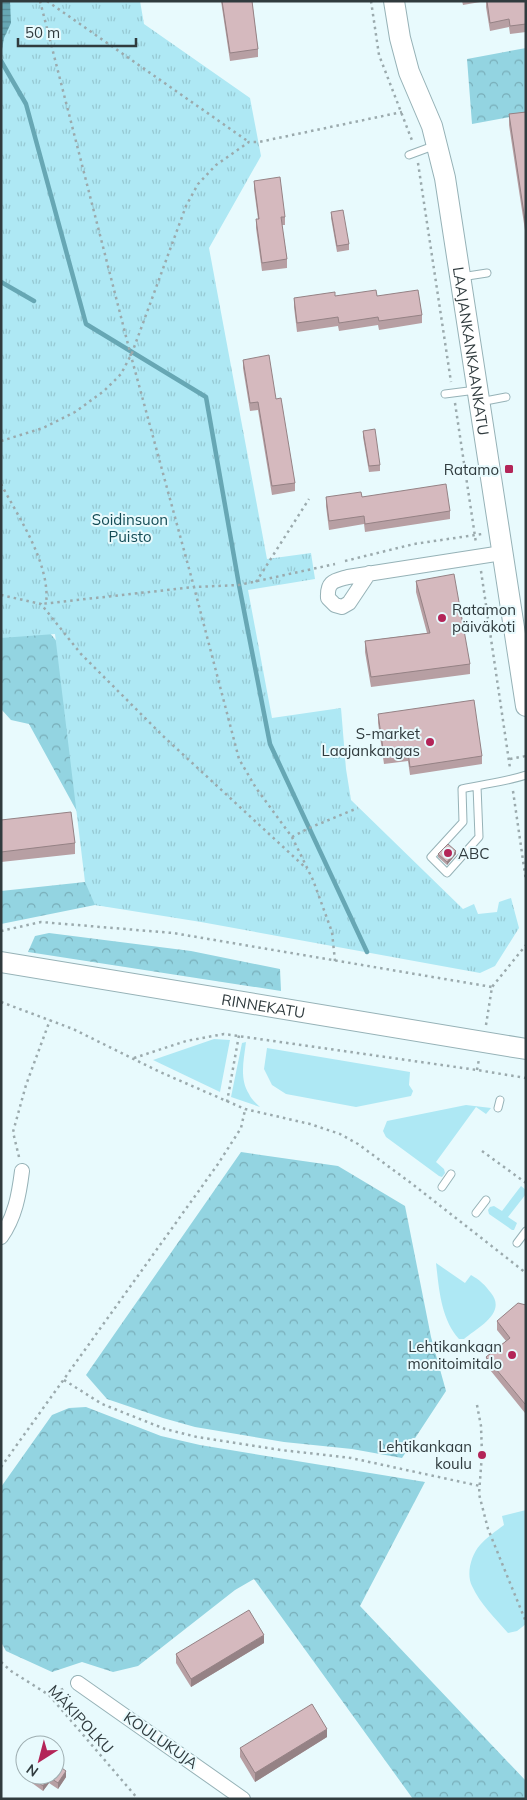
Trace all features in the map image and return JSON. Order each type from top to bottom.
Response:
[{"type":"street","name":"LAAJANKANKAANKATU","points":[[394,1],[400,38],[409,72],[432,126],[445,178],[525,698]]},
{"type":"street","points":[[369,573],[502,553]]},
{"type":"street","name":"RINNEKATU","points":[[1,962],[526,1049]]},
{"type":"street","points":[[1,1237],[9,1226],[18,1200],[22,1171]]},
{"type":"street","name":"KOULUKUJA","points":[[78,1683],[243,1799]]},
{"type":"lane","points":[[413,154],[437,145]]},
{"type":"lane","points":[[461,277],[487,273]]},
{"type":"lane","points":[[445,394],[506,397]]},
{"type":"lane","points":[[476,786],[479,836],[447,873],[431,857],[463,822],[462,789],[476,786],[511,780],[526,775]]},
{"type":"lane","points":[[442,1187],[451,1174]]},
{"type":"lane","points":[[476,1213],[486,1200]]},
{"type":"lane","points":[[517,1243],[526,1231]]},
{"type":"path","points":[[40,1],[131,356],[239,760],[256,788],[292,837],[308,870],[332,932],[335,961]]},
{"type":"path","points":[[47,1],[249,142]]},
{"type":"path","points":[[371,1],[379,55],[402,112],[413,154],[479,556],[526,881]]},
{"type":"path","points":[[1,441],[43,428],[75,412],[104,390],[121,374],[131,356],[186,206],[198,184],[216,165],[249,142],[259,142],[402,112]]},
{"type":"path","points":[[1,484],[38,557],[48,590],[46,604]]},
{"type":"path","points":[[256,582],[310,499]]},
{"type":"path","points":[[1,595],[46,604],[194,587],[239,585],[310,570],[414,544],[499,532]]},
{"type":"path","points":[[40,604],[81,654],[163,736],[308,870]]},
{"type":"path","points":[[509,759],[526,756]]},
{"type":"path","points":[[292,837],[358,808]]},
{"type":"path","points":[[1,931],[41,922],[173,933],[492,987]]},
{"type":"path","points":[[485,1029],[492,987],[526,946]]},
{"type":"path","points":[[1,1002],[73,1029],[160,1072],[245,1110],[310,1124],[340,1134],[358,1144],[411,1183],[526,1274]]},
{"type":"path","points":[[22,1171],[13,1132],[26,1085],[50,1020]]},
{"type":"path","points":[[134,1058],[198,1038],[224,1034],[526,1078]]},
{"type":"path","points":[[227,1102],[239,1035]]},
{"type":"path","points":[[477,1070],[480,1056]]},
{"type":"path","points":[[1,1467],[218,1164],[241,1128],[245,1110]]},
{"type":"path","points":[[482,1151],[526,1183]]},
{"type":"path","points":[[64,1380],[102,1404],[165,1430],[281,1450],[351,1458],[480,1486]]},
{"type":"path","points":[[477,1405],[482,1454],[479,1494],[488,1529],[526,1622]]},
{"type":"path","name":"MÄKIPOLKU","points":[[1,1662],[49,1695],[138,1799]]},
{"type":"path","points":[[49,1695],[78,1683]]},
{"type":"green space","name":"Soidinsuon Puisto","points":[[1,1],[140,1],[144,24],[250,98],[261,156],[209,248],[267,559],[311,553],[315,579],[248,590],[272,718],[341,708],[346,769],[351,800],[463,909],[474,904],[478,914],[497,912],[499,902],[511,898],[519,928],[495,966],[480,973],[201,922],[95,905],[85,882],[55,634],[1,638]]},
{"type":"green space","points":[[526,48],[526,114],[472,124],[467,59]]},
{"type":"green space","points":[[1,604],[39,620],[118,715],[141,910],[95,905],[1,924],[1,891],[85,882],[86,828],[29,724],[11,720],[1,709]]},
{"type":"green space","points":[[49,933],[191,951],[280,969],[281,991],[28,952],[35,936]]},
{"type":"green space","points":[[214,1039],[230,1040],[220,1092],[153,1060]]},
{"type":"green space","points":[[246,1042],[243,1069],[244,1082],[250,1096],[260,1107],[231,1097],[242,1043]]},
{"type":"green space","points":[[267,1048],[410,1072],[409,1085],[413,1091],[411,1096],[356,1107],[286,1094],[272,1085],[264,1069]]},
{"type":"green space","points":[[466,1105],[491,1108],[486,1114],[476,1107],[436,1162],[444,1169],[445,1173],[442,1177],[386,1137],[383,1131],[387,1121]]},
{"type":"green space","points":[[241,1152],[338,1166],[405,1206],[431,1337],[446,1391],[402,1458],[352,1449],[284,1442],[195,1427],[107,1399],[86,1375]]},
{"type":"green space","points":[[521,1186],[526,1190],[526,1194],[508,1217],[517,1223],[514,1230],[512,1230],[489,1214],[488,1210],[494,1206],[502,1211]]},
{"type":"green space","points":[[436,1263],[465,1283],[471,1275],[487,1288],[495,1300],[496,1307],[489,1319],[464,1339],[459,1339],[448,1322],[440,1293]]},
{"type":"green space","points":[[86,1407],[161,1436],[200,1445],[425,1482],[360,1606],[526,1781],[526,1799],[413,1799],[254,1579],[235,1590],[138,1666],[113,1672],[82,1662],[52,1672],[6,1651],[1,1642],[1,1487],[52,1415],[69,1408]]},
{"type":"green space","points":[[526,1510],[526,1624],[517,1631],[508,1633],[479,1599],[469,1576],[472,1559],[477,1549],[504,1525],[502,1516]]},
{"type":"shaded area","points":[[1,1],[10,1],[11,23],[4,38],[1,55]]},
{"type":"building","points":[[222,1],[252,1],[258,49],[230,53]]},
{"type":"building","points":[[487,1],[526,1],[526,24],[510,26],[509,19],[490,23]]},
{"type":"building","points":[[526,112],[526,227],[509,114]]},
{"type":"building","points":[[280,177],[285,217],[281,217],[287,259],[262,263],[256,219],[259,219],[254,181]]},
{"type":"building","points":[[343,210],[349,244],[337,246],[331,212]]},
{"type":"building","points":[[376,290],[377,296],[418,290],[422,315],[379,321],[378,317],[339,323],[338,317],[297,323],[294,298],[335,292],[335,296]]},
{"type":"building","points":[[269,355],[276,399],[281,398],[295,483],[272,486],[258,402],[250,403],[243,360]]},
{"type":"building","points":[[375,429],[380,465],[369,466],[363,431]]},
{"type":"building","points":[[446,484],[450,511],[365,524],[364,516],[329,521],[326,497],[361,492],[362,497]]},
{"type":"building","name":"Ratamon päiväkoti","points":[[454,574],[470,664],[371,677],[365,641],[430,633],[416,581]]},
{"type":"building","name":"S-market Laajankangas","points":[[474,700],[482,756],[410,767],[408,752],[384,756],[378,714]]},
{"type":"building","points":[[71,812],[75,843],[1,852],[1,820]]},
{"type":"building","points":[[448,844],[456,851],[447,862],[438,854]]},
{"type":"building","name":"Lehtikankaan monitoimitalo","points":[[518,1303],[526,1305],[525,1404],[486,1357],[510,1338],[497,1321]]},
{"type":"building","points":[[249,1610],[264,1635],[191,1679],[176,1654]]},
{"type":"building","points":[[312,1704],[327,1729],[255,1773],[240,1748]]},
{"type":"waterway","points":[[1,61],[26,104],[86,324],[206,397],[239,585],[270,744],[367,952]]},
{"type":"waterway","points":[[1,282],[34,301]]},
{"type":"place","name":"Ratamo","points":[[509,469]]},
{"type":"place","name":"Ratamon päiväkoti","points":[[442,618]]},
{"type":"place","name":"S-market Laajankangas","points":[[430,742]]},
{"type":"place","name":"ABC","points":[[448,853]]},
{"type":"place","name":"Lehtikankaan monitoimitalo","points":[[512,1355]]},
{"type":"place","name":"Lehtikankaan koulu","points":[[482,1455]]}]
